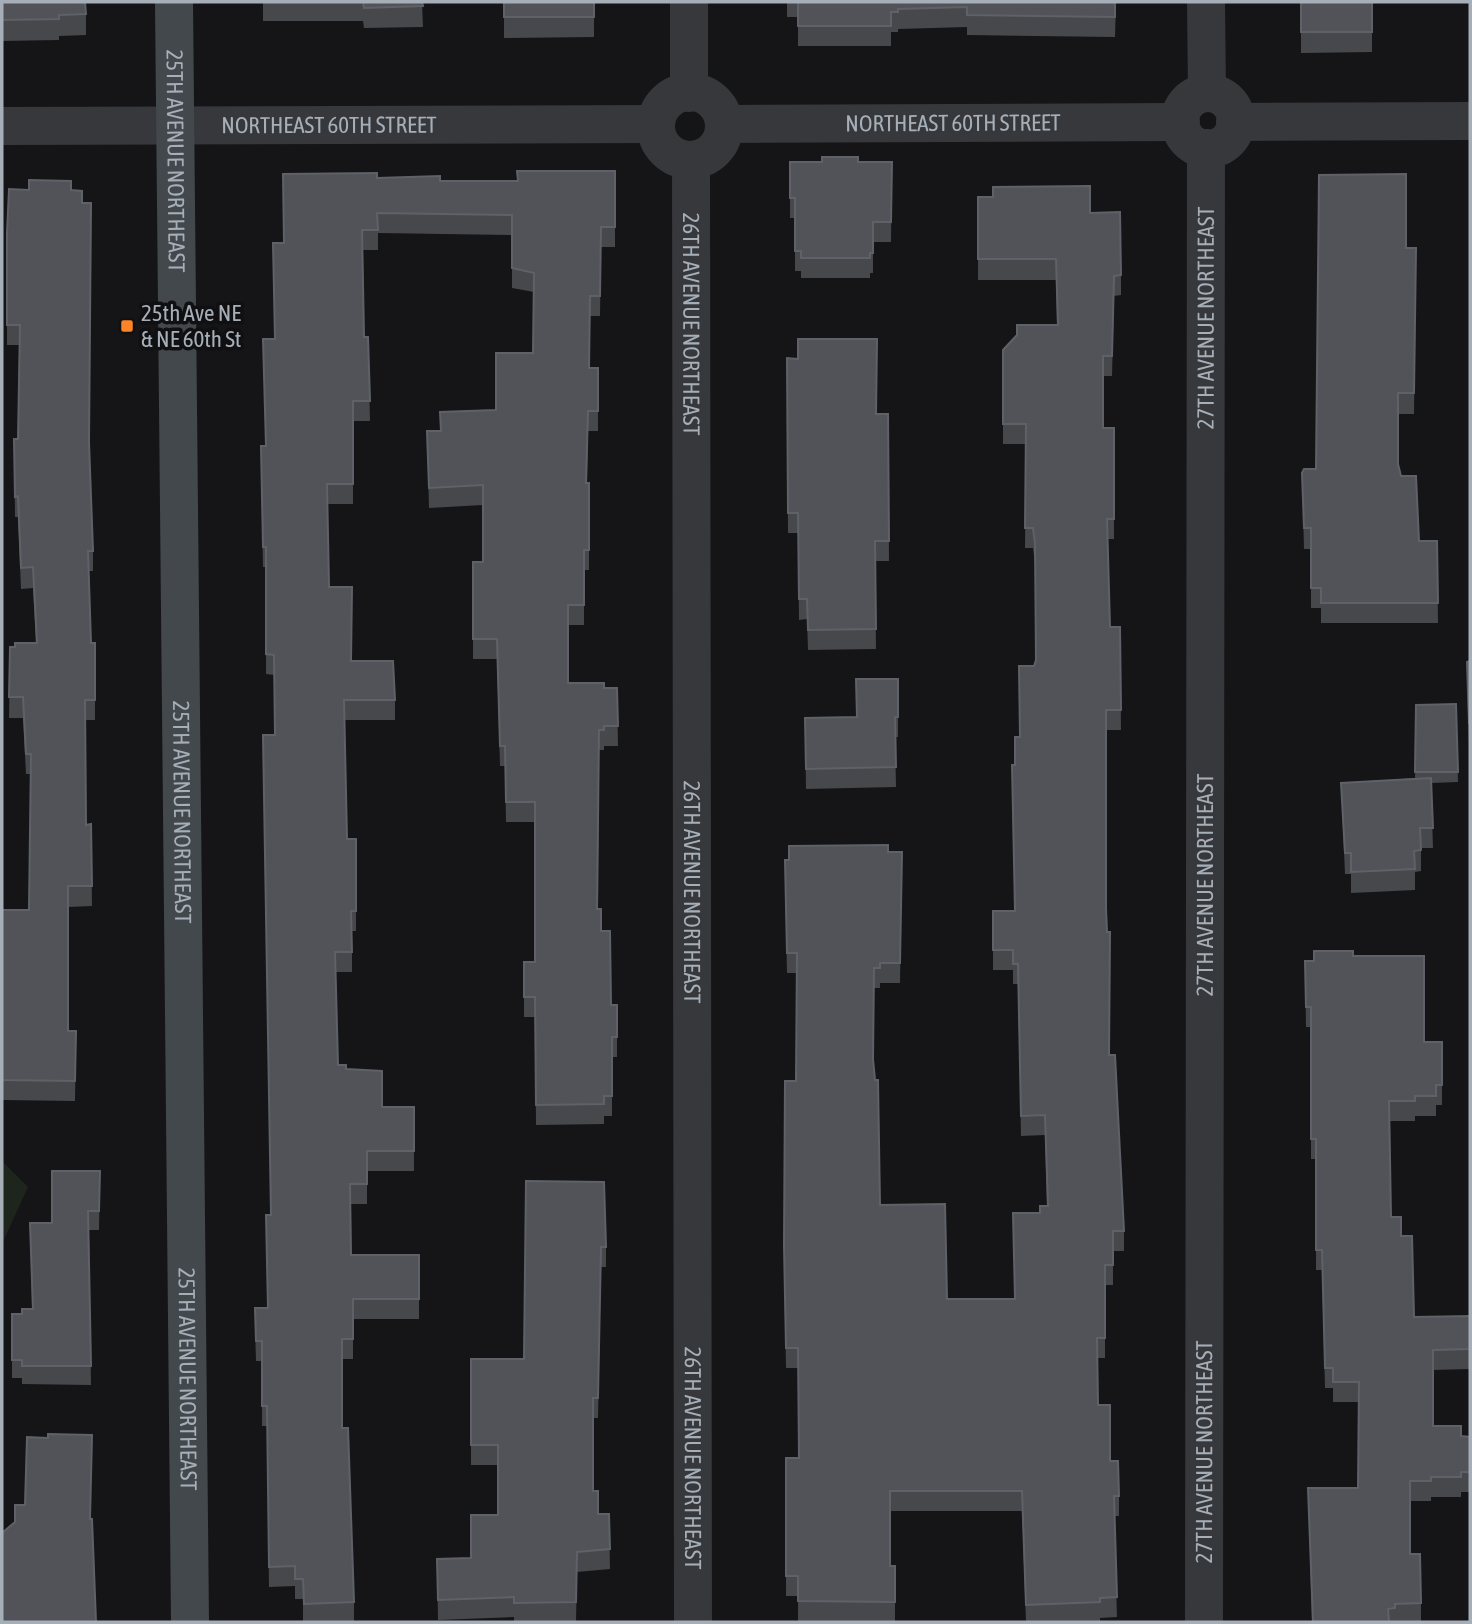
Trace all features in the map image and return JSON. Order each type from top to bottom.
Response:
[{"type":"main road","name":"25TH AVENUE NORTHEAST","points":[[174,2],[190,1622]]},
{"type":"street","points":[[689,2],[689,93]]},
{"type":"street","points":[[1206,2],[1207,93]]},
{"type":"street","points":[[689,93],[704,95],[714,101],[724,124],[720,142],[714,150],[705,158],[691,160],[670,155],[657,137],[655,124],[664,103],[673,96],[689,93]]},
{"type":"street","points":[[1207,93],[1228,101],[1236,122],[1227,141],[1194,135],[1188,101],[1207,93]]},
{"type":"street","points":[[1236,122],[1470,121]]},
{"type":"street","name":"NORTHEAST 60TH STREET","points":[[2,126],[655,124]]},
{"type":"street","name":"NORTHEAST 60TH STREET","points":[[724,124],[1194,135]]},
{"type":"street","name":"27TH AVENUE NORTHEAST","points":[[1194,135],[1204,1622]]},
{"type":"street","name":"26TH AVENUE NORTHEAST","points":[[691,160],[693,1622]]},
{"type":"shaded area","points":[[2,1161],[28,1187],[2,1244]]},
{"type":"building","points":[[2,2],[85,2],[86,14],[59,15],[59,19],[2,20]]},
{"type":"building","points":[[363,2],[422,2],[423,6],[364,8]]},
{"type":"building","points":[[504,2],[594,2],[594,17],[504,17]]},
{"type":"building","points":[[798,2],[1115,2],[1115,17],[967,15],[967,7],[898,9],[898,12],[891,12],[891,26],[798,26]]},
{"type":"building","points":[[1301,2],[1372,2],[1372,32],[1301,32]]},
{"type":"building","points":[[822,157],[858,157],[858,162],[892,162],[891,222],[873,222],[873,253],[870,253],[870,258],[801,258],[801,251],[795,251],[795,198],[790,198],[790,162],[822,162]]},
{"type":"building","points":[[517,171],[615,171],[615,227],[601,227],[600,296],[590,296],[589,368],[598,368],[598,411],[588,411],[586,483],[589,483],[589,550],[584,550],[584,605],[568,605],[568,683],[604,683],[604,688],[617,688],[618,726],[604,726],[604,730],[599,730],[597,909],[601,909],[601,931],[610,931],[611,1005],[617,1005],[617,1037],[612,1037],[612,1096],[604,1096],[604,1104],[536,1105],[535,997],[524,997],[524,962],[535,962],[535,802],[506,802],[505,746],[500,746],[497,639],[473,639],[473,562],[483,562],[483,485],[429,488],[427,431],[441,431],[440,412],[496,410],[496,353],[533,353],[534,273],[512,268],[512,215],[377,213],[378,230],[362,230],[364,337],[368,337],[370,401],[353,401],[353,484],[327,484],[329,587],[352,587],[351,661],[393,661],[395,700],[344,700],[347,839],[356,839],[356,911],[351,911],[352,952],[335,952],[338,1065],[346,1065],[346,1069],[382,1071],[382,1107],[414,1107],[414,1151],[367,1151],[367,1184],[350,1184],[351,1255],[419,1255],[419,1299],[353,1299],[353,1339],[342,1339],[342,1428],[348,1428],[354,1602],[304,1604],[303,1579],[295,1579],[295,1566],[269,1567],[267,1406],[262,1406],[262,1341],[256,1341],[255,1308],[268,1308],[266,1215],[271,1215],[263,735],[275,735],[274,655],[266,654],[266,547],[263,547],[261,446],[266,446],[263,339],[275,339],[273,243],[284,243],[283,174],[377,173],[377,178],[440,176],[440,181],[518,181]]},
{"type":"building","points":[[1406,174],[1406,248],[1416,248],[1414,393],[1398,393],[1398,464],[1401,476],[1416,476],[1419,541],[1437,541],[1438,603],[1321,603],[1321,588],[1311,588],[1311,528],[1304,528],[1302,473],[1304,469],[1316,469],[1319,175]]},
{"type":"building","points":[[29,180],[71,181],[71,190],[82,191],[82,203],[91,203],[89,442],[93,551],[88,551],[91,643],[95,643],[95,700],[85,700],[86,825],[91,824],[92,886],[68,886],[68,1031],[76,1031],[75,1081],[2,1080],[2,910],[29,910],[31,754],[26,754],[23,697],[9,697],[10,647],[15,647],[15,643],[37,643],[33,567],[21,568],[18,496],[15,497],[14,439],[18,439],[20,325],[7,325],[7,233],[9,189],[29,190]]},
{"type":"building","points":[[1090,186],[1090,213],[1120,212],[1121,275],[1114,276],[1112,356],[1103,356],[1103,428],[1114,428],[1114,519],[1107,519],[1110,627],[1120,627],[1121,710],[1106,710],[1106,908],[1107,932],[1110,932],[1109,1055],[1115,1055],[1124,1231],[1113,1231],[1113,1265],[1105,1265],[1105,1338],[1097,1338],[1098,1405],[1110,1405],[1110,1461],[1118,1461],[1119,1496],[1114,1496],[1117,1597],[1100,1598],[1100,1602],[1026,1605],[1022,1491],[890,1491],[890,1566],[895,1566],[895,1602],[798,1601],[798,1576],[786,1576],[786,1458],[799,1458],[798,1348],[786,1348],[784,1245],[785,1081],[796,1081],[797,953],[787,953],[785,860],[789,860],[789,846],[888,845],[888,852],[902,852],[900,963],[880,963],[880,968],[874,968],[873,1059],[875,1080],[878,1080],[880,1205],[945,1204],[947,1299],[1015,1299],[1013,1213],[1040,1213],[1040,1206],[1048,1206],[1045,1115],[1021,1116],[1018,964],[1013,964],[1013,950],[993,950],[993,911],[1015,911],[1012,765],[1015,765],[1015,737],[1020,737],[1019,666],[1034,666],[1036,660],[1035,544],[1033,528],[1025,528],[1026,424],[1003,424],[1003,350],[1017,335],[1017,325],[1058,325],[1056,259],[978,259],[978,197],[993,197],[993,187]]},
{"type":"building","points":[[798,339],[877,339],[876,414],[888,414],[889,541],[875,541],[876,629],[808,630],[807,599],[799,599],[798,513],[788,513],[787,358],[798,359]]},
{"type":"building","points":[[1470,661],[1470,723],[1469,723],[1467,662]]},
{"type":"building","points":[[856,679],[898,679],[898,717],[895,717],[896,767],[806,769],[805,718],[857,717]]},
{"type":"building","points":[[1456,704],[1458,772],[1415,772],[1416,705]]},
{"type":"building","points":[[1431,778],[1433,828],[1420,828],[1421,850],[1414,851],[1415,869],[1351,872],[1351,853],[1345,853],[1341,783]]},
{"type":"building","points":[[1314,951],[1353,951],[1353,956],[1424,956],[1424,1042],[1442,1042],[1442,1085],[1436,1085],[1436,1096],[1415,1096],[1415,1101],[1389,1101],[1391,1217],[1401,1217],[1401,1236],[1412,1236],[1414,1317],[1470,1316],[1470,1349],[1433,1350],[1433,1426],[1461,1426],[1461,1436],[1470,1437],[1470,1472],[1461,1472],[1461,1477],[1431,1477],[1431,1481],[1410,1481],[1410,1554],[1420,1554],[1421,1603],[1395,1604],[1395,1608],[1388,1609],[1389,1622],[1313,1622],[1308,1488],[1358,1488],[1359,1382],[1333,1382],[1333,1368],[1325,1368],[1322,1250],[1316,1250],[1316,1139],[1311,1139],[1311,1007],[1306,1007],[1305,961],[1314,961]]},
{"type":"building","points":[[52,1171],[100,1171],[99,1211],[88,1211],[91,1366],[22,1366],[22,1360],[12,1360],[12,1314],[22,1314],[22,1309],[33,1309],[30,1223],[52,1223]]},
{"type":"building","points":[[526,1181],[604,1182],[606,1247],[601,1247],[598,1398],[593,1398],[593,1491],[598,1491],[598,1514],[609,1514],[610,1549],[577,1552],[576,1602],[514,1603],[514,1597],[438,1600],[437,1559],[471,1558],[471,1515],[498,1515],[498,1445],[471,1445],[471,1359],[524,1359]]},
{"type":"building","points":[[48,1434],[92,1435],[90,1519],[96,1622],[2,1622],[2,1533],[15,1522],[15,1505],[25,1505],[27,1437],[48,1438]]},
{"type":"place","name":"25th Ave NE & NE 60th St","points":[[127,326]]}]
